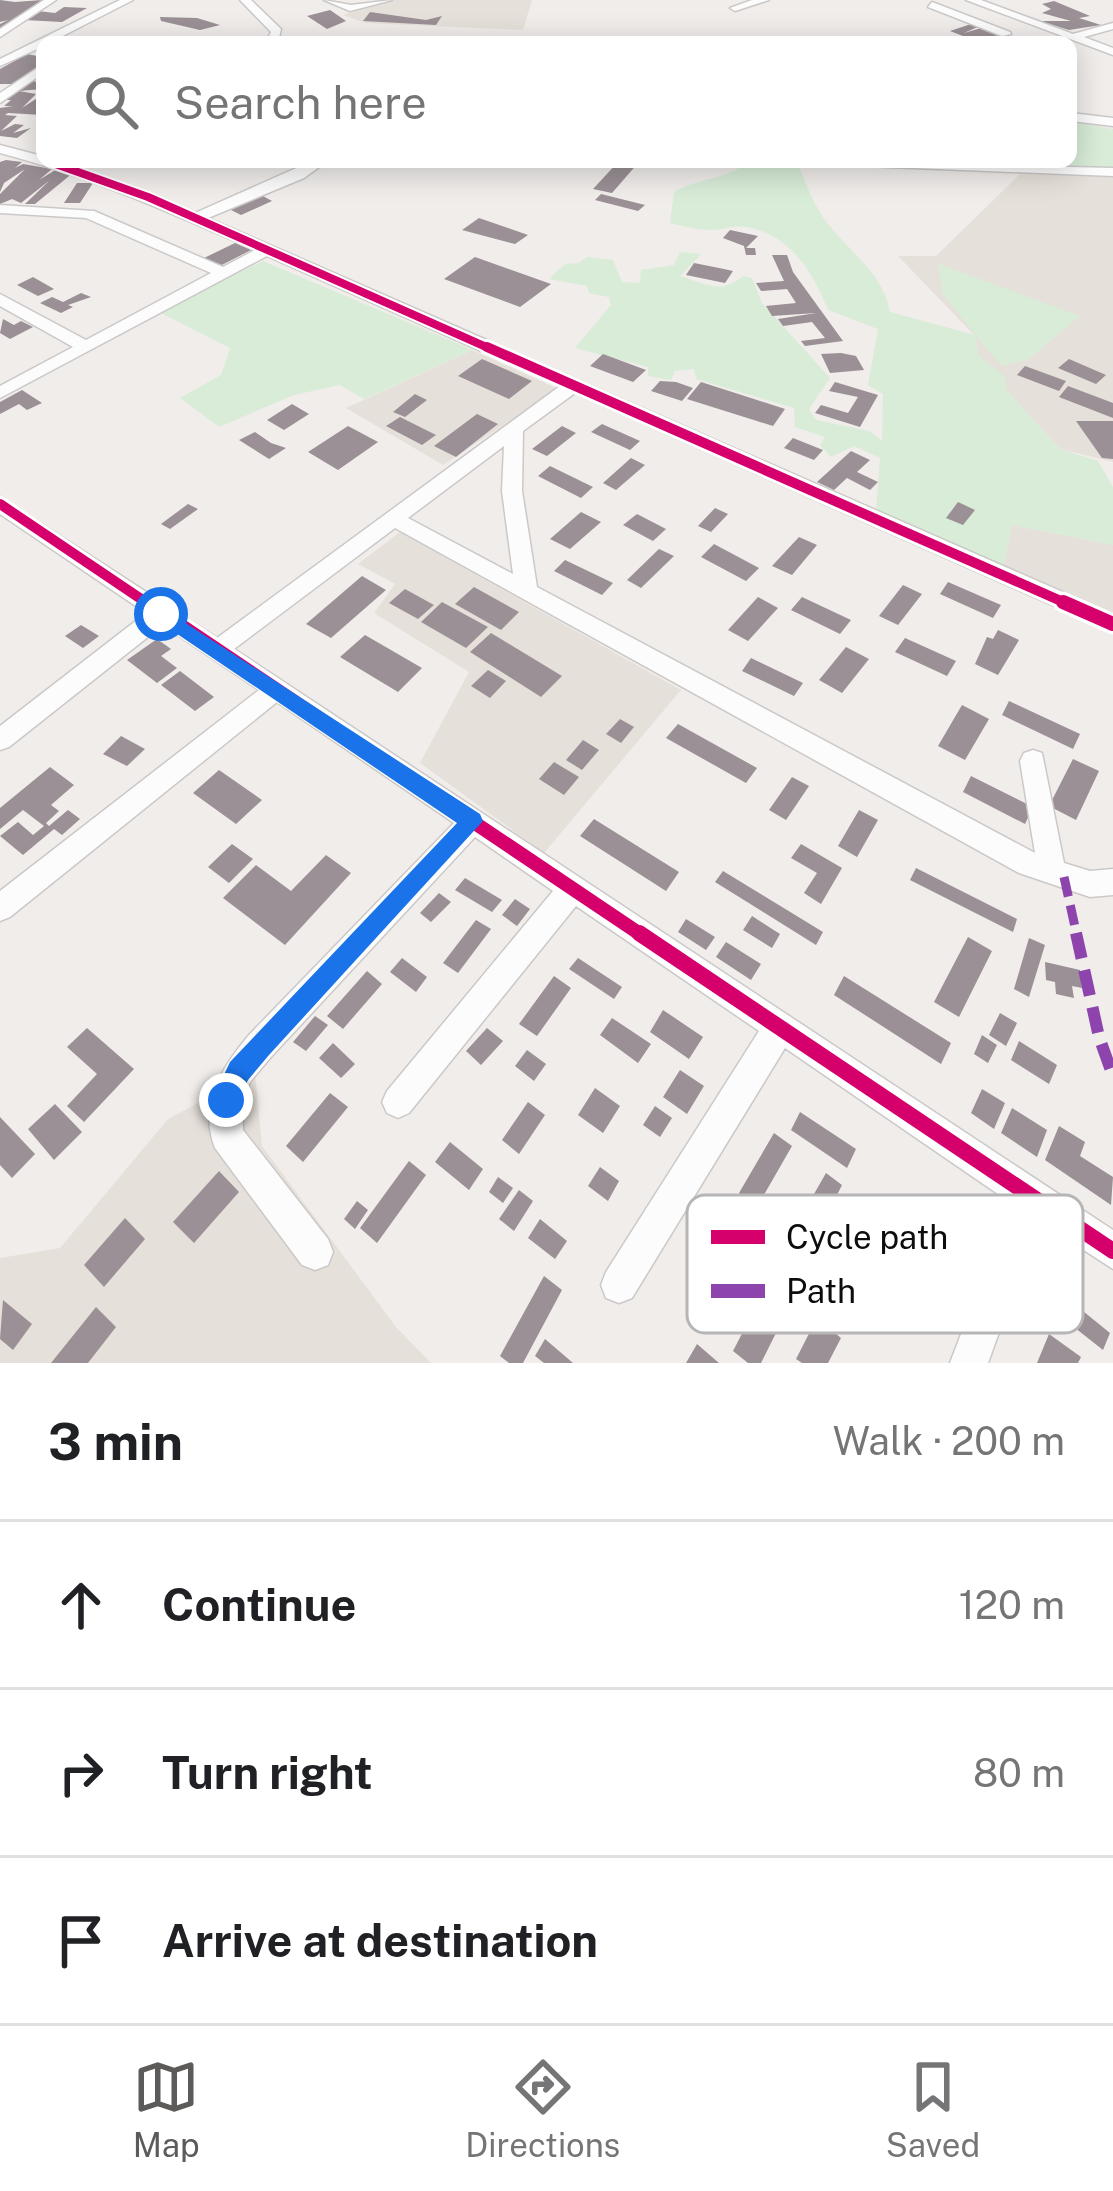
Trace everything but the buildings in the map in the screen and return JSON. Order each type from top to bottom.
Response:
[{"type":"street","points":[[0,34],[51,0]]},
{"type":"street","points":[[52,36],[128,0]]},
{"type":"street","points":[[245,0],[277,32],[275,36]]},
{"type":"street","points":[[329,0],[350,8],[387,0]]},
{"type":"street","points":[[734,8],[764,0]]},
{"type":"street","points":[[953,0],[925,8],[1006,34]]},
{"type":"street","points":[[971,0],[1070,36]]},
{"type":"street","points":[[1077,36],[1113,26]]},
{"type":"street","points":[[1077,38],[1113,52]]},
{"type":"street","points":[[0,62],[36,44]]},
{"type":"street","points":[[25,49],[36,51]]},
{"type":"street","points":[[0,98],[36,72]]},
{"type":"street","points":[[24,80],[36,81]]},
{"type":"street","points":[[1077,118],[1113,122]]},
{"type":"street","points":[[0,149],[36,158]]},
{"type":"street","points":[[77,168],[116,177],[264,251],[1113,624]]},
{"type":"street","points":[[195,218],[310,168]]},
{"type":"street","points":[[1013,168],[1113,172]]},
{"type":"street","points":[[0,209],[89,214],[222,272]]},
{"type":"street","points":[[0,393],[264,251]]},
{"type":"street","points":[[0,299],[86,347]]},
{"type":"street","points":[[219,648],[571,386]]},
{"type":"street","points":[[514,431],[512,491],[527,592]]},
{"type":"street","points":[[1,506],[1029,1195]]},
{"type":"street","points":[[392,518],[1052,873],[1090,884],[1113,882]]},
{"type":"street","points":[[0,740],[161,614]]},
{"type":"street","points":[[0,908],[277,689]]},
{"type":"street","points":[[1033,761],[1052,873]]},
{"type":"street","points":[[315,1252],[226,1136],[226,1100],[239,1071],[260,1046],[472,821]]},
{"type":"street","points":[[398,1102],[573,888]]},
{"type":"street","points":[[619,1285],[780,1027]]},
{"type":"street","points":[[1083,1231],[1113,1251]]},
{"type":"street","points":[[969,1363],[980,1333]]},
{"type":"shaded area","points":[[395,0],[532,0],[523,30],[366,23],[343,15]]},
{"type":"shaded area","points":[[1022,172],[1113,175],[1113,462],[1060,449],[1006,390],[1004,377],[978,356],[975,336],[898,256],[936,256]]},
{"type":"shaded area","points":[[473,350],[558,389],[443,465],[346,408]]},
{"type":"shaded area","points":[[1012,525],[1113,545],[1113,614],[1003,567]]},
{"type":"shaded area","points":[[400,532],[681,690],[544,853],[420,763],[469,672],[374,613],[395,584],[358,564]]},
{"type":"shaded area","points":[[255,1073],[262,1146],[396,1327],[431,1363],[0,1363],[0,1258],[60,1248],[168,1119]]},
{"type":"green space","points":[[1077,123],[1113,129],[1113,169],[1077,167]]},
{"type":"green space","points":[[737,168],[800,168],[828,224],[874,275],[890,312],[975,335],[942,293],[939,264],[1080,316],[1029,359],[1002,366],[976,336],[978,355],[1005,377],[1006,390],[1060,449],[1098,461],[1113,487],[1113,545],[1012,525],[1003,567],[876,514],[880,458],[854,446],[831,457],[820,445],[825,437],[795,427],[794,408],[696,379],[694,369],[675,371],[671,380],[648,376],[648,367],[575,348],[611,305],[609,297],[589,293],[587,286],[549,279],[565,264],[587,257],[613,260],[622,282],[640,283],[641,270],[674,265],[680,252],[701,254],[680,276],[720,287],[743,276],[752,278],[762,303],[830,378],[809,409],[816,420],[869,431],[882,441],[883,394],[868,385],[878,329],[828,310],[807,269],[774,237],[745,227],[707,230],[670,223],[674,192]]},
{"type":"green space","points":[[263,261],[473,350],[364,399],[340,385],[294,395],[219,427],[180,398],[221,375],[230,348],[159,312]]},
{"type":"marked path","points":[[1064,877],[1099,1037],[1113,1076]]},
{"type":"cycle path","points":[[67,168],[148,197],[1113,624]]},
{"type":"cycle path","points":[[0,504],[1030,1195]]},
{"type":"cycle path","points":[[1083,1231],[1113,1251]]},
{"type":"route","points":[[161,614],[219,648],[472,821],[260,1046],[239,1071],[226,1100]]}]
